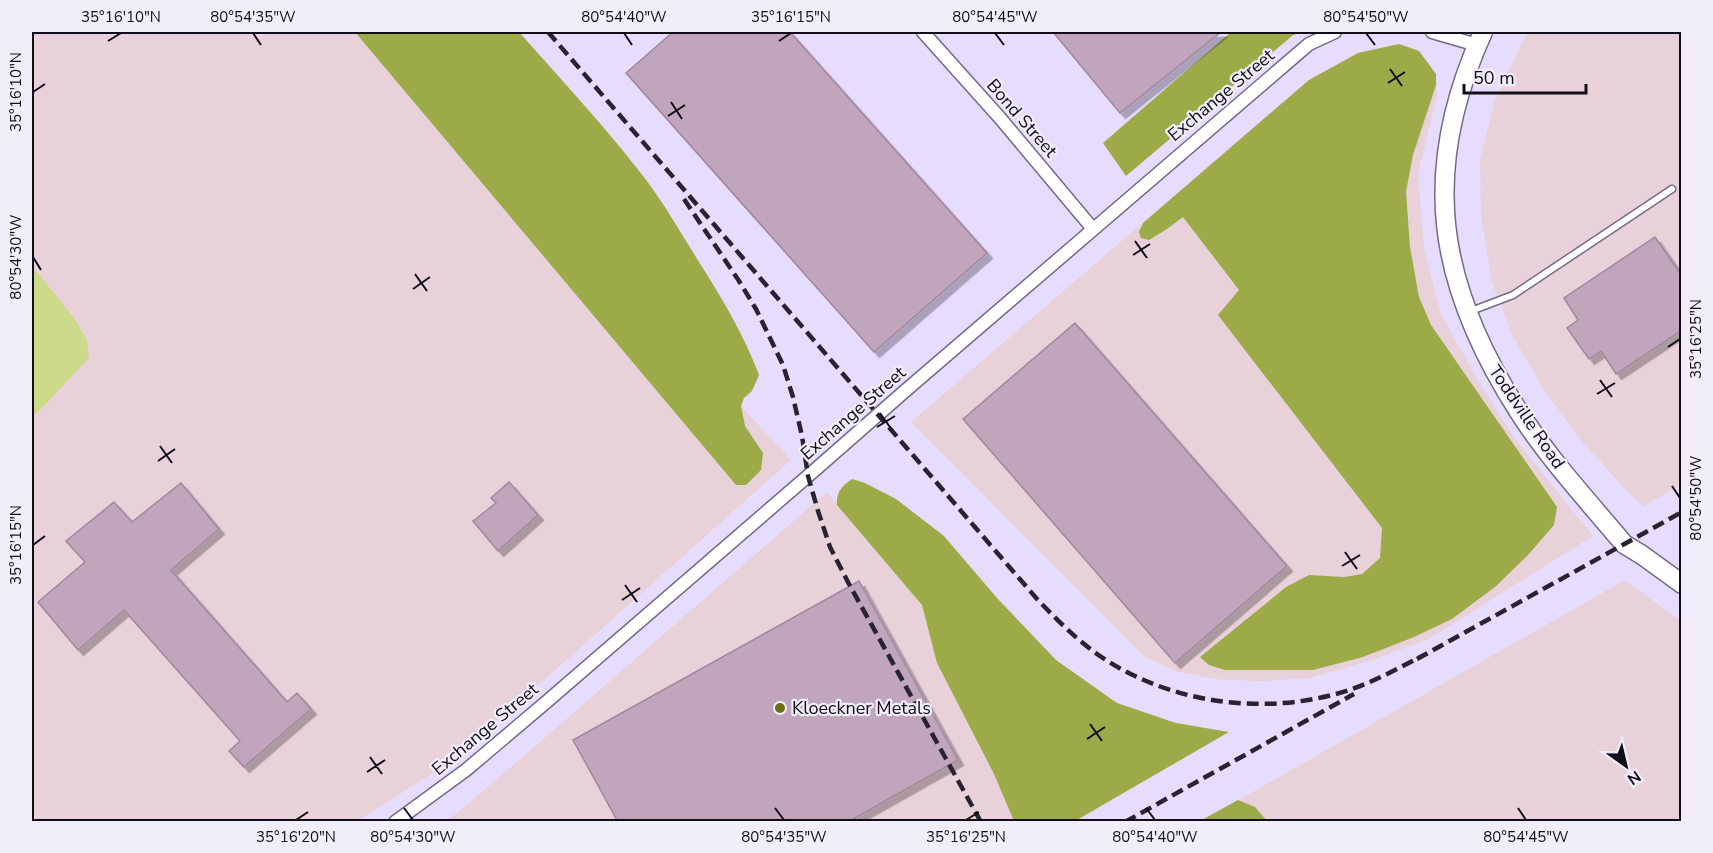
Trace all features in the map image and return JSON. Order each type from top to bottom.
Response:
[{"type":"street","name":"Bond Street","points":[[923,32],[1094,229]]},
{"type":"street","name":"Exchange Street","points":[[395,822],[475,763],[1309,44],[1335,32]]},
{"type":"street","points":[[1431,32],[1480,38]]},
{"type":"street","name":"Toddville Road","points":[[1480,38],[1454,108],[1444,166],[1443,186],[1444,219],[1452,262],[1467,313],[1480,344],[1519,412],[1554,459],[1624,544],[1682,584]]},
{"type":"lane","points":[[1467,313],[1513,295],[1672,189]]},
{"type":"shaded area","points":[[32,32],[395,32],[791,460],[516,705],[436,771],[358,821],[32,821]]},
{"type":"shaded area","points":[[1527,32],[1681,32],[1681,485],[1643,506],[1576,434],[1545,391],[1512,335],[1492,282],[1481,215],[1480,159],[1495,100]]},
{"type":"shaded area","points":[[1399,44],[1419,51],[1436,74],[1437,96],[1418,174],[1424,249],[1441,314],[1479,382],[1516,440],[1593,536],[1429,639],[1372,660],[1310,678],[1263,681],[1223,680],[1178,672],[1144,656],[911,422],[1309,80],[1358,53]]},
{"type":"shaded area","points":[[827,492],[1096,810],[1075,822],[443,822],[457,813],[525,755]]},
{"type":"shaded area","points":[[1625,580],[1681,621],[1681,821],[1200,822]]},
{"type":"green space","points":[[355,32],[519,32],[593,115],[661,201],[724,303],[753,360],[759,375],[752,391],[744,398],[741,406],[745,426],[763,453],[761,470],[746,485],[736,485]]},
{"type":"green space","points":[[1231,32],[1300,32],[1292,36],[1126,176],[1103,143]]},
{"type":"green space","points":[[1399,44],[1419,51],[1436,74],[1436,85],[1413,155],[1406,192],[1410,247],[1419,297],[1431,325],[1557,507],[1554,525],[1528,555],[1495,587],[1452,619],[1414,637],[1363,657],[1313,670],[1225,670],[1209,665],[1200,657],[1286,587],[1309,575],[1344,577],[1362,574],[1380,558],[1382,528],[1218,315],[1239,290],[1183,217],[1149,240],[1141,238],[1139,232],[1143,223],[1309,80],[1358,53]]},
{"type":"green space","points":[[32,271],[37,272],[74,318],[87,340],[89,358],[32,416]]},
{"type":"green space","points":[[852,479],[896,499],[944,536],[997,598],[1056,660],[1117,703],[1176,723],[1229,732],[1075,821],[1014,821],[994,774],[937,663],[922,605],[837,505],[840,490]]},
{"type":"green space","points":[[1238,800],[1255,807],[1267,821],[1200,821]]},
{"type":"building","points":[[673,32],[790,32],[987,253],[874,352],[626,73]]},
{"type":"building","points":[[1053,32],[1221,32],[1120,113]]},
{"type":"building","points":[[1655,237],[1682,276],[1682,330],[1616,374],[1601,351],[1589,359],[1567,328],[1578,320],[1564,298]]},
{"type":"building","points":[[1075,323],[1287,566],[1175,663],[963,419]]},
{"type":"building","points":[[509,482],[538,515],[498,551],[473,521],[496,503],[491,498]]},
{"type":"building","points":[[181,483],[219,529],[171,570],[287,702],[297,693],[311,709],[244,767],[229,751],[240,741],[124,610],[78,650],[38,602],[85,562],[66,541],[114,502],[132,522]]},
{"type":"building","name":"Kloeckner Metals","points":[[859,581],[958,760],[848,822],[618,822],[573,740]]},
{"type":"railway","points":[[548,32],[1037,599],[1097,654],[1123,670],[1180,693],[1210,700],[1272,704],[1302,701],[1344,692],[1380,678],[1424,655]]},
{"type":"railway","points":[[684,199],[756,309],[783,365],[802,436],[808,476],[830,547],[981,822]]},
{"type":"railway","points":[[1417,659],[1682,512]]},
{"type":"railway","points":[[1125,822],[1354,694]]},
{"type":"place","name":"Kloeckner Metals","points":[[780,708]]}]
